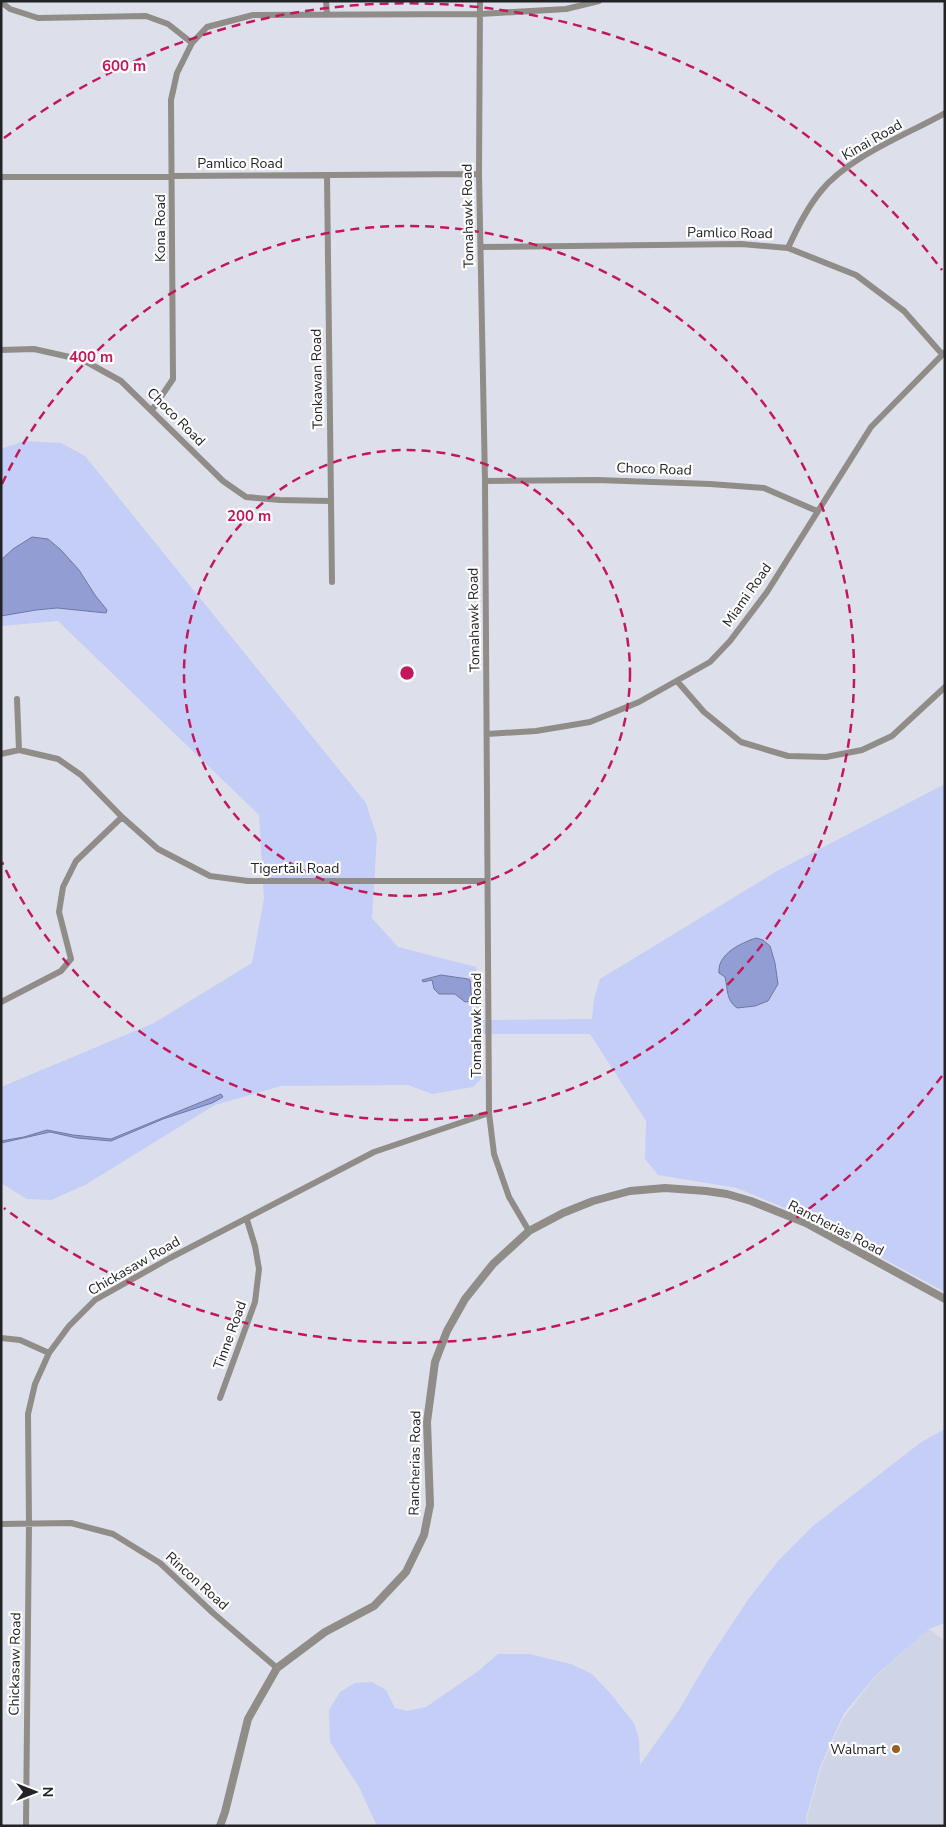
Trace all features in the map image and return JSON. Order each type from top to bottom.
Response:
[{"type":"street","points":[[326,1],[327,14]]},
{"type":"street","name":"Tomahawk Road","points":[[480,1],[479,174],[485,481],[489,1113],[494,1154],[509,1197],[529,1231]]},
{"type":"street","name":"Kona Road","points":[[152,410],[173,379],[171,100],[176,73],[192,43],[207,27],[253,14],[480,14],[566,9],[599,1]]},
{"type":"street","points":[[1,2],[10,8],[38,18],[146,16],[168,24],[192,43]]},
{"type":"street","name":"Kinai Road","points":[[788,248],[799,223],[821,190],[852,163],[945,113]]},
{"type":"street","name":"Pamlico Road","points":[[1,177],[479,174]]},
{"type":"street","name":"Tonkawan Road","points":[[327,176],[332,582]]},
{"type":"street","name":"Pamlico Road","points":[[481,247],[741,244],[788,248],[856,275],[904,311],[943,353]]},
{"type":"street","name":"Choco Road","points":[[1,350],[34,349],[82,360],[121,381],[223,481],[246,497],[331,501]]},
{"type":"street","name":"Miami Road","points":[[487,734],[536,731],[590,722],[639,702],[710,662],[730,641],[767,592],[871,427],[943,353]]},
{"type":"street","name":"Choco Road","points":[[485,481],[597,480],[764,488],[818,511]]},
{"type":"street","points":[[677,681],[704,712],[741,742],[788,756],[826,758],[862,750],[892,736],[945,687]]},
{"type":"street","points":[[17,699],[20,750]]},
{"type":"street","name":"Tigertail Road","points":[[1,754],[20,750],[58,759],[81,775],[158,849],[210,876],[248,881],[487,881]]},
{"type":"street","points":[[1,1002],[61,971],[71,960],[59,912],[63,887],[76,861],[122,816]]},
{"type":"street","name":"Chickasaw Road","points":[[26,1826],[29,1524],[28,1414],[35,1384],[49,1353],[68,1326],[95,1300],[170,1258],[247,1220],[374,1152],[489,1113]]},
{"type":"street","name":"Rancherias Road","points":[[220,1826],[248,1719],[277,1668],[325,1632],[374,1606],[406,1572],[424,1535],[430,1505],[427,1422],[435,1362],[447,1330],[465,1298],[493,1264],[529,1231],[563,1213],[593,1201],[630,1191],[665,1188],[706,1190],[751,1201],[806,1223],[945,1299]]},
{"type":"street","name":"Tinne Road","points":[[220,1398],[255,1302],[259,1269],[255,1246],[247,1220]]},
{"type":"street","points":[[1,1338],[20,1340],[49,1353]]},
{"type":"street","name":"Rincon Road","points":[[1,1524],[71,1523],[113,1534],[160,1563],[277,1668]]},
{"type":"shaded area","points":[[24,441],[61,443],[85,456],[366,803],[377,837],[372,918],[398,947],[476,967],[481,1020],[592,1019],[594,999],[600,979],[777,871],[945,784],[945,1292],[804,1216],[737,1188],[658,1175],[645,1159],[646,1121],[590,1034],[480,1034],[481,1079],[473,1087],[432,1094],[408,1085],[281,1086],[215,1105],[85,1185],[51,1200],[27,1199],[1,1183],[1,1087],[154,1023],[252,963],[264,899],[259,815],[58,621],[1,626],[1,449]]},
{"type":"shaded area","points":[[32,537],[48,539],[61,550],[79,570],[107,610],[106,613],[57,608],[1,616],[1,560],[13,549]]},
{"type":"shaded area","points":[[756,938],[763,940],[770,946],[778,984],[768,1001],[755,1006],[737,1008],[729,998],[725,977],[719,973],[719,966],[731,950]]},
{"type":"shaded area","points":[[441,975],[470,980],[472,1001],[465,1002],[455,994],[439,994],[434,989],[432,980],[423,982],[422,980]]},
{"type":"shaded area","points":[[221,1094],[223,1097],[212,1103],[163,1119],[111,1141],[77,1138],[50,1132],[1,1143],[1,1141],[47,1130],[111,1139]]},
{"type":"shaded area","points":[[945,1429],[945,1623],[929,1629],[874,1677],[843,1715],[820,1767],[806,1818],[808,1826],[619,1826],[619,1824],[613,1826],[377,1826],[359,1787],[330,1742],[329,1710],[340,1692],[355,1683],[372,1682],[386,1690],[395,1708],[407,1711],[426,1707],[477,1672],[498,1654],[529,1654],[571,1664],[592,1674],[634,1723],[639,1739],[640,1765],[679,1710],[707,1662],[747,1601],[778,1561],[813,1526],[920,1443]]},
{"type":"shaded area","name":"Walmart","points":[[929,1629],[945,1641],[945,1826],[809,1826],[807,1818],[821,1768],[842,1720],[873,1679]]},
{"type":"place","name":"Walmart","points":[[896,1749]]}]
